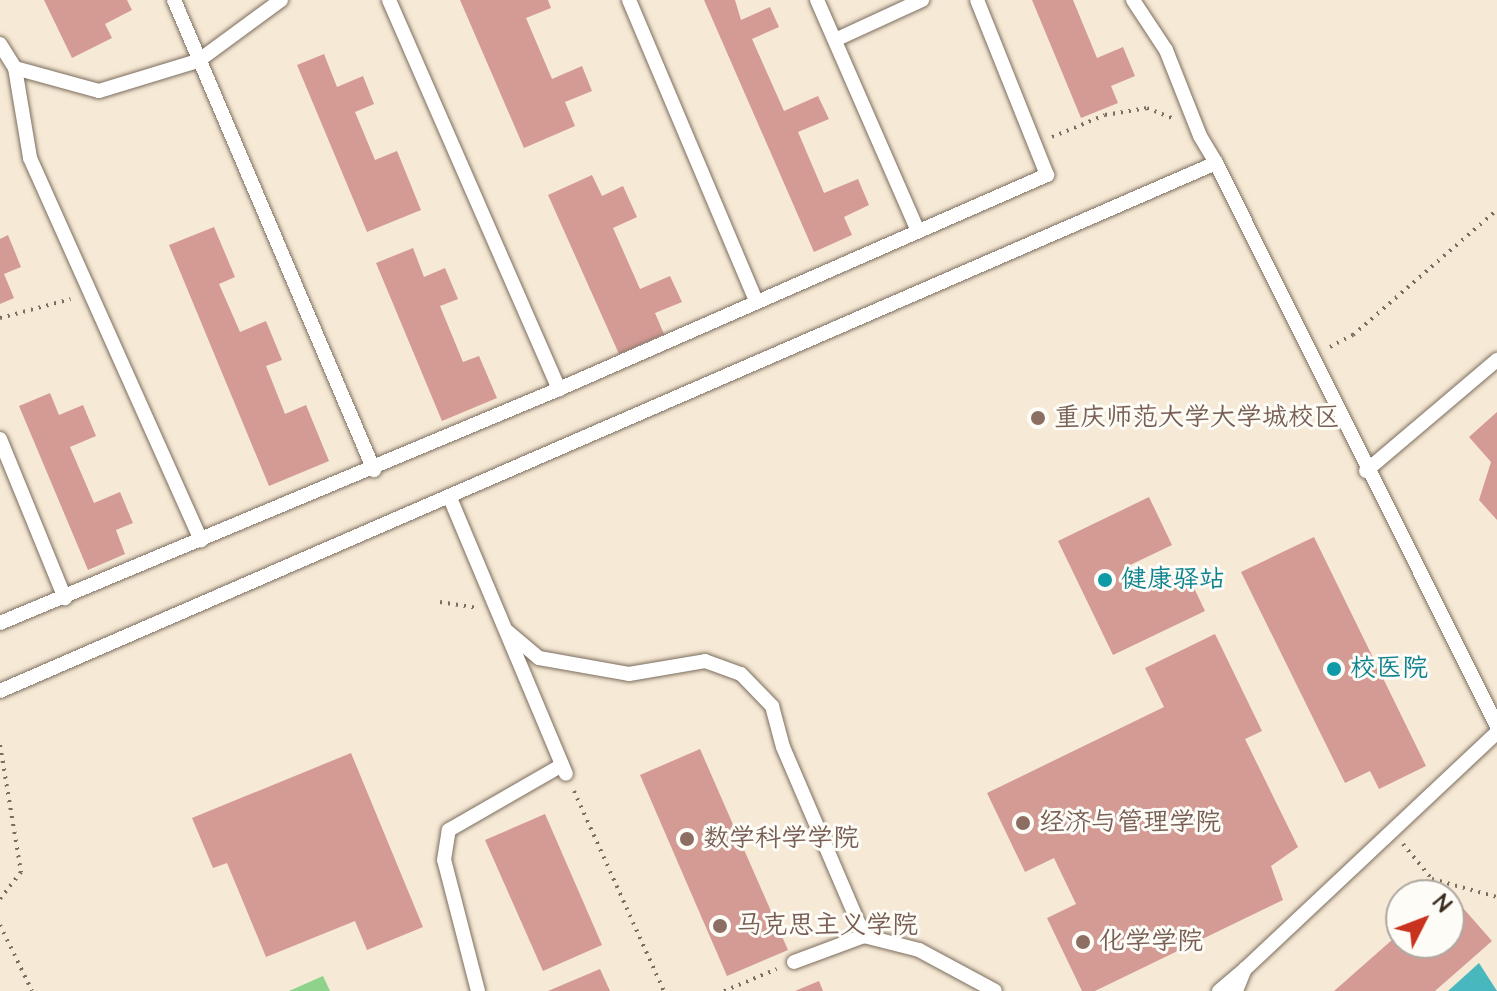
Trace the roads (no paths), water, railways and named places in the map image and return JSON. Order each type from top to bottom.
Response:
[{"type":"lane","points":[[174,0],[374,470]]},
{"type":"lane","points":[[15,68],[99,91],[198,61],[281,0]]},
{"type":"lane","points":[[389,0],[559,389]]},
{"type":"lane","points":[[629,0],[756,300]]},
{"type":"lane","points":[[817,0],[918,231]]},
{"type":"lane","points":[[835,40],[922,0]]},
{"type":"lane","points":[[0,623],[374,470],[1047,175],[977,0]]},
{"type":"lane","points":[[1133,0],[1166,50],[1200,136],[1497,726]]},
{"type":"lane","points":[[0,44],[15,68],[30,158],[201,541]]},
{"type":"lane","points":[[0,691],[1216,163]]},
{"type":"lane","points":[[1366,471],[1497,360]]},
{"type":"lane","points":[[0,439],[65,598]]},
{"type":"lane","points":[[450,498],[564,770],[449,830],[444,860],[478,991]]},
{"type":"lane","points":[[507,631],[539,658],[629,674],[705,661],[741,674],[772,706],[783,747],[864,936]]},
{"type":"lane","points":[[1219,991],[1497,732]]},
{"type":"lane","points":[[794,962],[864,936],[919,950],[995,991]]},
{"type":"lane","points":[[1236,991],[1245,969]]},
{"type":"water","points":[[1479,963],[1497,991],[1448,991]]},
{"type":"place","name":"重庆师范大学大学城校区","points":[[1038,418]]},
{"type":"place","name":"健康驿站","points":[[1105,580]]},
{"type":"place","name":"校医院","points":[[1334,669]]},
{"type":"place","name":"经济与管理学院","points":[[1023,823]]},
{"type":"place","name":"数学科学学院","points":[[687,839]]},
{"type":"place","name":"马克思主义学院","points":[[720,926]]},
{"type":"place","name":"化学学院","points":[[1083,942]]}]
